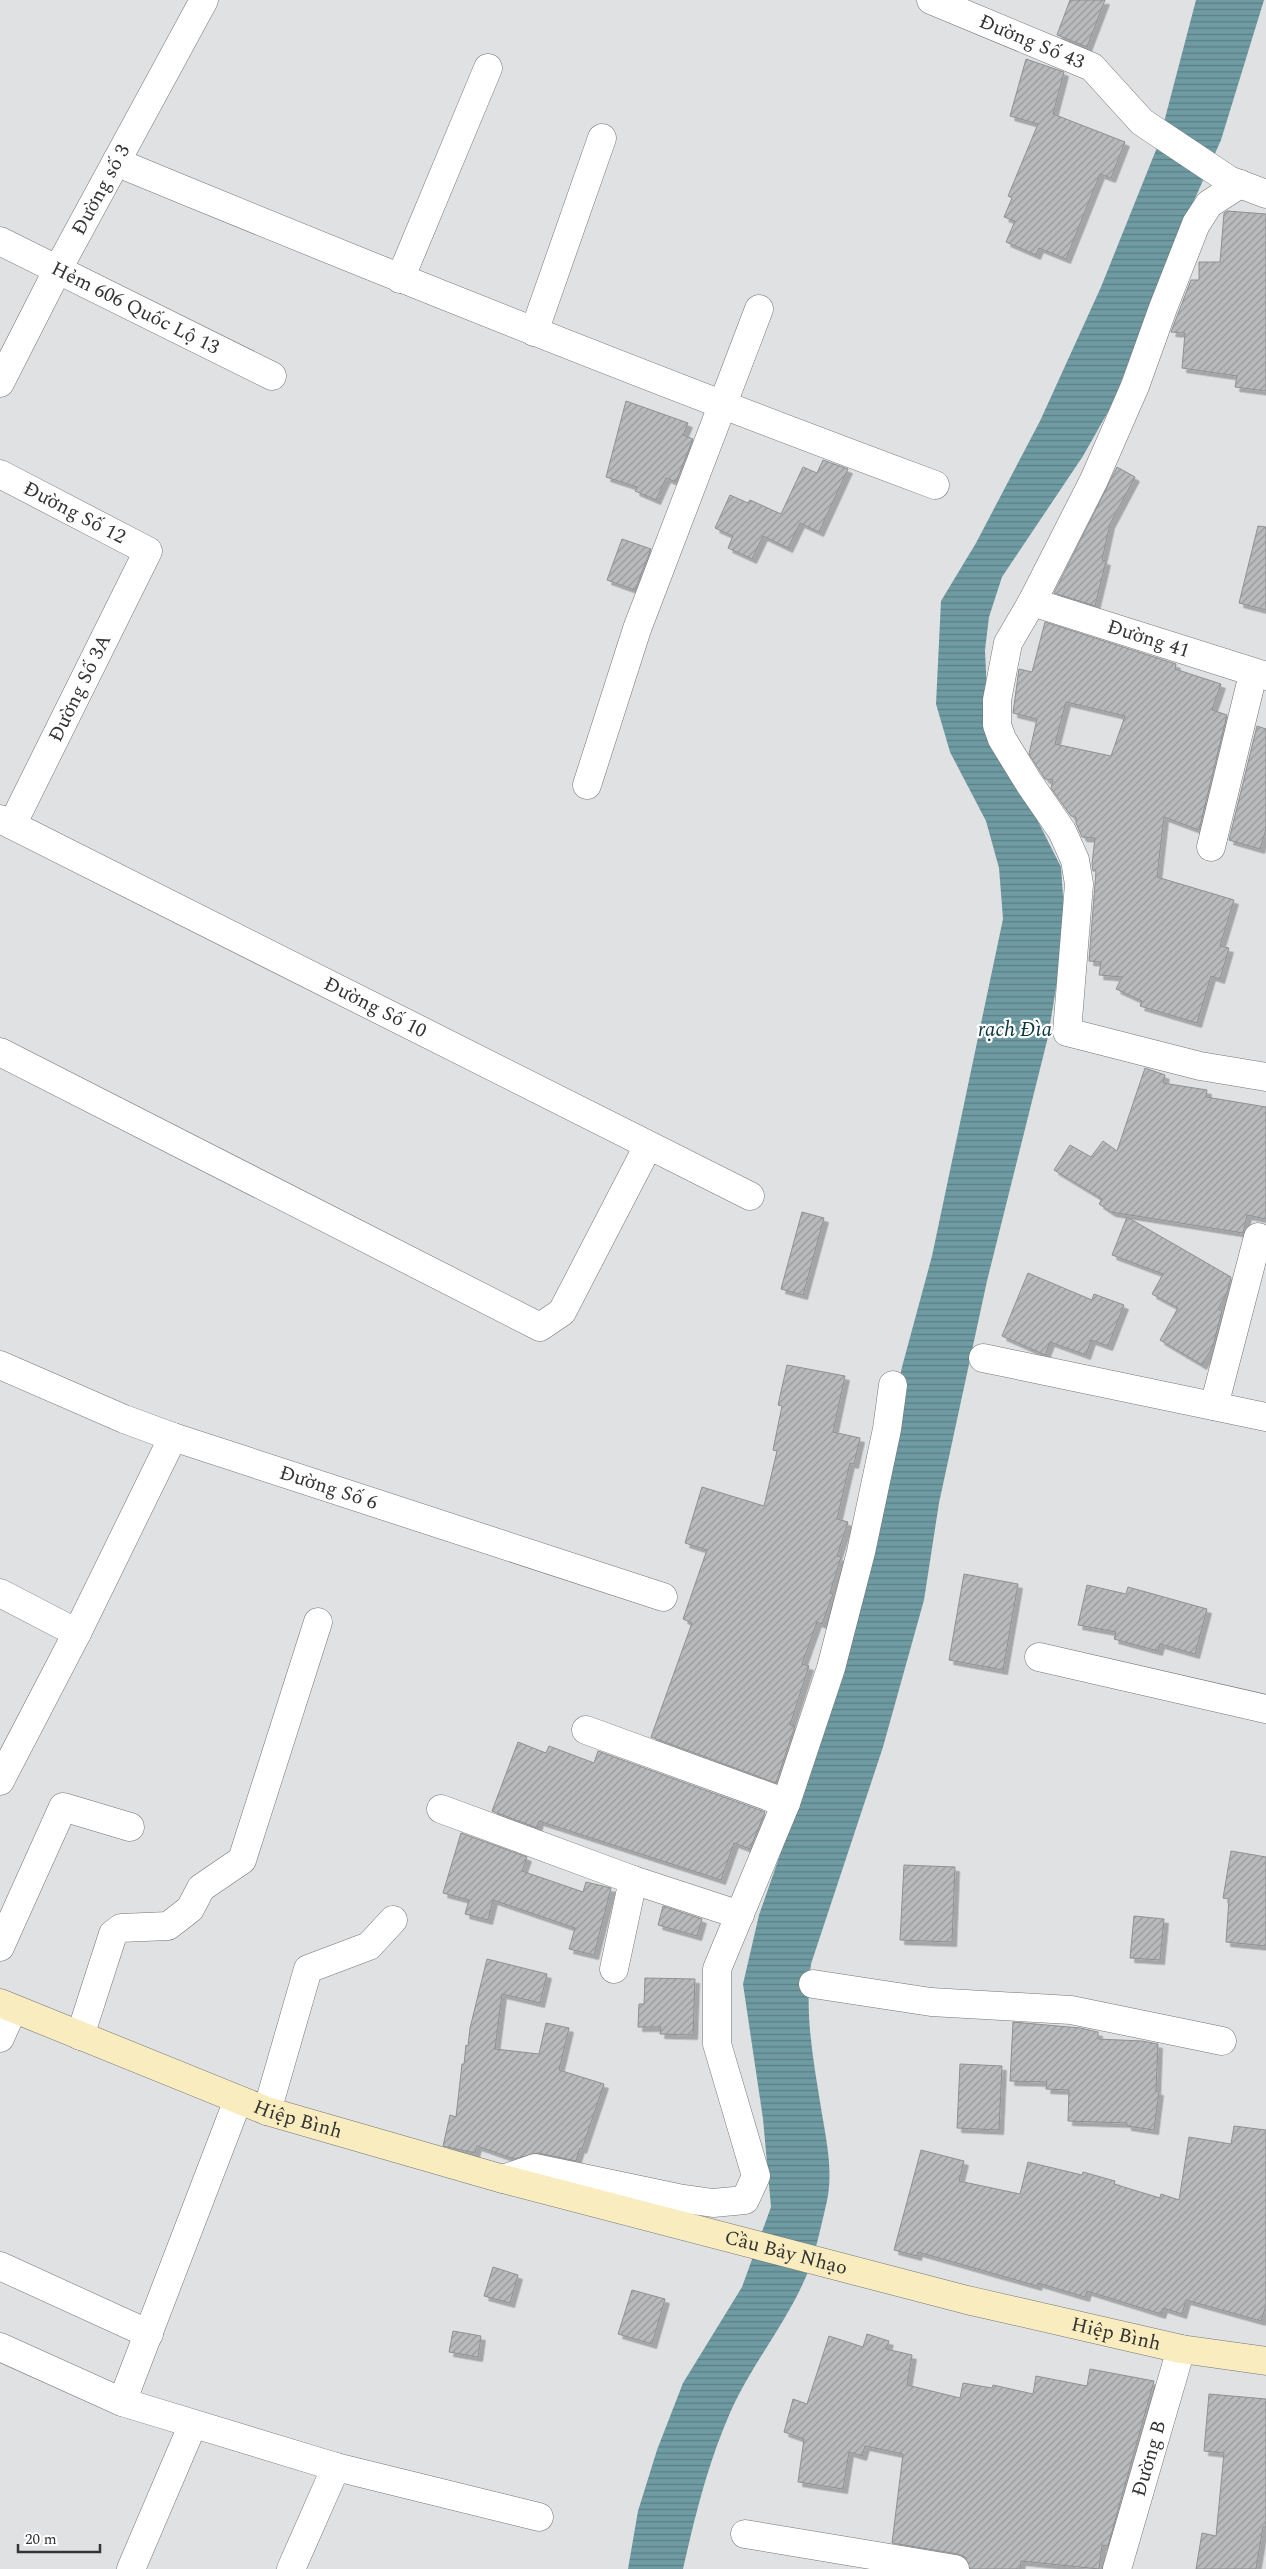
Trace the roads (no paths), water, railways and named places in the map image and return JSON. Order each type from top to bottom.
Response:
[{"type":"main road","name":"Hiệp Bình","points":[[7,2006],[267,2111],[503,2179],[606,2206]]},
{"type":"main road","name":"Cầu Bảy Nhạo","points":[[606,2206],[967,2300]]},
{"type":"main road","name":"Hiệp Bình","points":[[967,2300],[1181,2349],[1266,2361]]},
{"type":"street","name":"Đường số 3","points":[[0,383],[58,269],[204,0]]},
{"type":"street","name":"Đường Số 43","points":[[931,0],[1092,67],[1142,122],[1248,188]]},
{"type":"street","points":[[400,279],[488,68]]},
{"type":"street","points":[[534,332],[602,138]]},
{"type":"street","points":[[116,162],[534,332],[722,406],[936,485]]},
{"type":"street","points":[[1248,188],[1209,204],[1196,224],[1163,308],[1136,386],[1094,480],[1032,602],[1008,643],[997,700],[997,725],[1002,739],[1029,784],[1062,831],[1075,860],[1079,884],[1067,1032],[1200,1066],[1266,1077]]},
{"type":"street","name":"Hẻm 606 Quốc Lộ 13","points":[[0,241],[272,376]]},
{"type":"street","points":[[587,785],[637,629],[759,309]]},
{"type":"street","name":"Đường Số 12","points":[[0,474],[148,551]]},
{"type":"street","name":"Đường Số 3A","points":[[6,822],[148,551]]},
{"type":"street","name":"Đường 41","points":[[1032,602],[1259,675]]},
{"type":"street","points":[[1211,847],[1259,675]]},
{"type":"street","name":"Đường Số 10","points":[[6,822],[750,1196]]},
{"type":"street","points":[[0,1052],[540,1327],[562,1312],[648,1146]]},
{"type":"street","points":[[1214,1406],[1258,1237]]},
{"type":"street","points":[[983,1358],[1266,1417]]},
{"type":"street","name":"Đường Số 6","points":[[0,1365],[124,1419],[173,1437],[663,1597]]},
{"type":"street","points":[[503,2179],[535,2168],[678,2198],[713,2203],[746,2200],[756,2176],[717,2044],[717,1969],[786,1803],[831,1668],[861,1552],[887,1429],[893,1385]]},
{"type":"street","points":[[0,1781],[77,1634],[173,1437]]},
{"type":"street","points":[[0,1593],[77,1634]]},
{"type":"street","points":[[80,2036],[113,1934],[121,1928],[168,1926],[190,1908],[201,1888],[242,1860],[318,1622]]},
{"type":"street","points":[[1039,1657],[1266,1709]]},
{"type":"street","points":[[586,1730],[786,1803]]},
{"type":"street","points":[[0,1947],[63,1807],[130,1827]]},
{"type":"street","points":[[441,1809],[633,1880],[740,1915]]},
{"type":"street","points":[[614,1968],[633,1880]]},
{"type":"street","points":[[267,2111],[308,1968],[368,1946],[393,1920]]},
{"type":"street","points":[[813,1984],[930,2002],[1071,2010],[1222,2041]]},
{"type":"street","points":[[0,2038],[7,2006]]},
{"type":"street","points":[[122,2402],[238,2100]]},
{"type":"street","points":[[0,2266],[149,2334]]},
{"type":"street","points":[[1,2349],[122,2402],[336,2467],[539,2517]]},
{"type":"street","name":"Đường B","points":[[1117,2569],[1181,2349]]},
{"type":"street","points":[[131,2569],[194,2424]]},
{"type":"street","points":[[291,2569],[336,2467]]},
{"type":"street","points":[[745,2534],[885,2563],[955,2569]]},
{"type":"water","name":"rạch Đìa","points":[[1196,0],[1264,0],[1221,140],[1172,250],[1113,403],[1083,456],[1002,577],[989,617],[985,650],[987,694],[1005,756],[1061,867],[1064,909],[1060,963],[1048,1037],[987,1281],[939,1503],[924,1600],[883,1747],[811,1964],[809,2021],[829,2158],[827,2201],[813,2259],[802,2286],[782,2323],[749,2376],[722,2432],[703,2490],[683,2569],[628,2569],[638,2511],[657,2450],[683,2383],[742,2287],[771,2207],[763,2119],[743,1984],[759,1915],[829,1714],[902,1367],[932,1256],[1003,919],[999,868],[986,821],[950,752],[936,704],[941,601],[976,543],[1040,421],[1101,287],[1158,145]]}]
